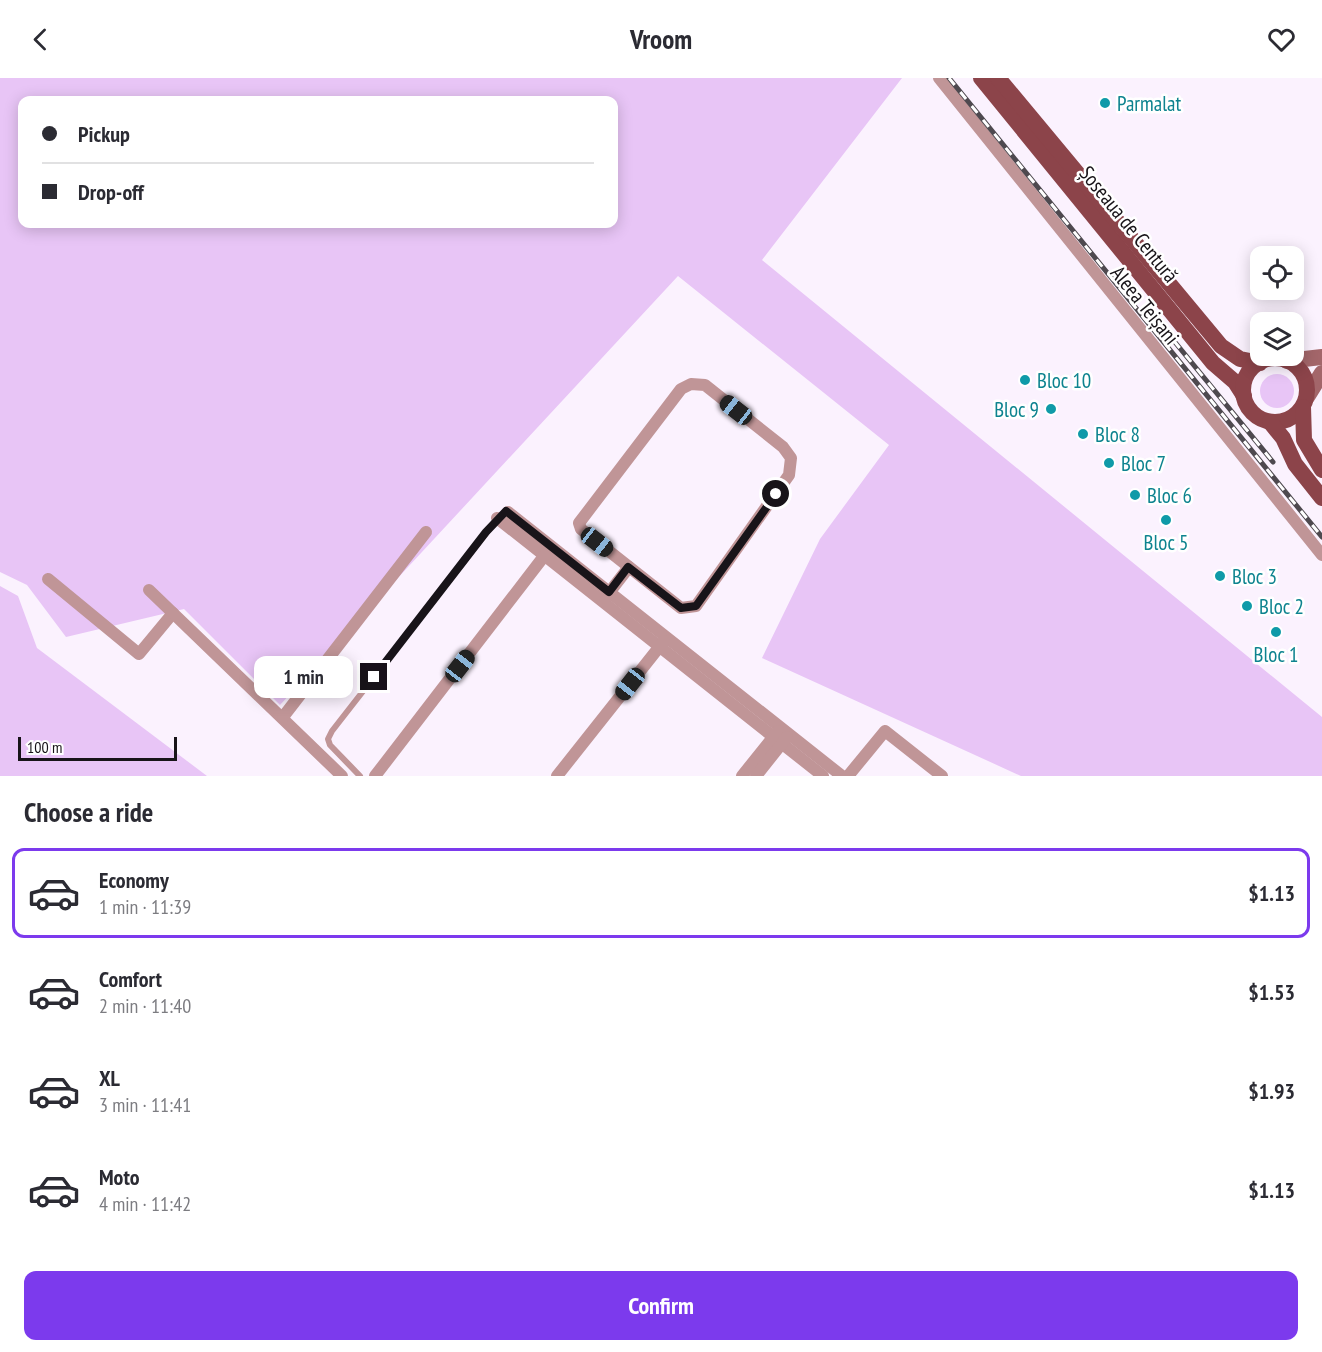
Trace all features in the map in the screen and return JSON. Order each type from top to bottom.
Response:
[{"type":"main road","name":"Șoseaua de Centură","points":[[981,78],[1206,354],[1235,382],[1244,396]]},
{"type":"main road","name":"Șoseaua de Centură","points":[[998,78],[1221,346],[1240,359],[1250,361]]},
{"type":"main road","points":[[1304,359],[1322,357]]},
{"type":"main road","points":[[1257,366],[1245,380],[1244,396],[1256,416],[1270,422],[1279,433],[1296,464],[1322,498]]},
{"type":"main road","points":[[1293,366],[1301,372],[1307,388],[1304,440],[1322,470]]},
{"type":"main road","points":[[1270,422],[1289,419],[1305,402],[1322,373]]},
{"type":"street","name":"Aleea Teișani","points":[[939,78],[1322,555]]},
{"type":"street","points":[[692,384],[705,385],[783,447],[791,458],[789,475],[696,606],[681,608],[628,567],[581,529],[580,520],[681,389],[692,384]]},
{"type":"street","points":[[503,515],[781,735],[842,776]]},
{"type":"street","points":[[283,717],[426,532]]},
{"type":"street","points":[[375,776],[548,551]]},
{"type":"street","points":[[606,597],[628,567]]},
{"type":"street","points":[[48,579],[139,654],[173,613]]},
{"type":"street","points":[[149,590],[342,776]]},
{"type":"street","points":[[557,776],[663,642]]},
{"type":"street","points":[[848,776],[885,731],[942,776]]},
{"type":"street","points":[[742,776],[781,735]]},
{"type":"street","points":[[756,776],[781,735]]},
{"type":"street","points":[[781,735],[823,776]]},
{"type":"lane","points":[[360,776],[330,745],[328,739],[332,731],[503,515]]},
{"type":"shaded area","points":[[0,78],[902,78],[762,260],[1322,717],[1322,776],[1021,776],[762,658],[820,539],[889,445],[678,276],[280,705],[184,609],[66,637],[27,585],[0,572]]},
{"type":"shaded area","points":[[1277,374],[1289,379],[1294,391],[1289,403],[1277,408],[1265,403],[1260,391],[1265,379]]},
{"type":"shaded area","points":[[0,586],[18,596],[37,648],[207,776],[0,776]]},
{"type":"railway","points":[[949,78],[1322,537]]},
{"type":"railway","points":[[1174,341],[1273,462]]},
{"type":"place","name":"Parmalat","points":[[1105,103]]},
{"type":"place","name":"Bloc 10","points":[[1025,380]]},
{"type":"place","name":"Bloc 9","points":[[1051,409]]},
{"type":"place","name":"Bloc 8","points":[[1083,434]]},
{"type":"place","name":"Bloc 7","points":[[1109,463]]},
{"type":"place","name":"Bloc 6","points":[[1135,495]]},
{"type":"place","name":"Bloc 5","points":[[1166,520]]},
{"type":"place","name":"Bloc 3","points":[[1220,576]]},
{"type":"place","name":"Bloc 2","points":[[1247,606]]},
{"type":"place","name":"Bloc 1","points":[[1276,632]]},
{"type":"route","points":[[374,677],[486,532],[506,511],[609,592],[628,567],[681,608],[689,609],[696,606],[776,494]]}]
